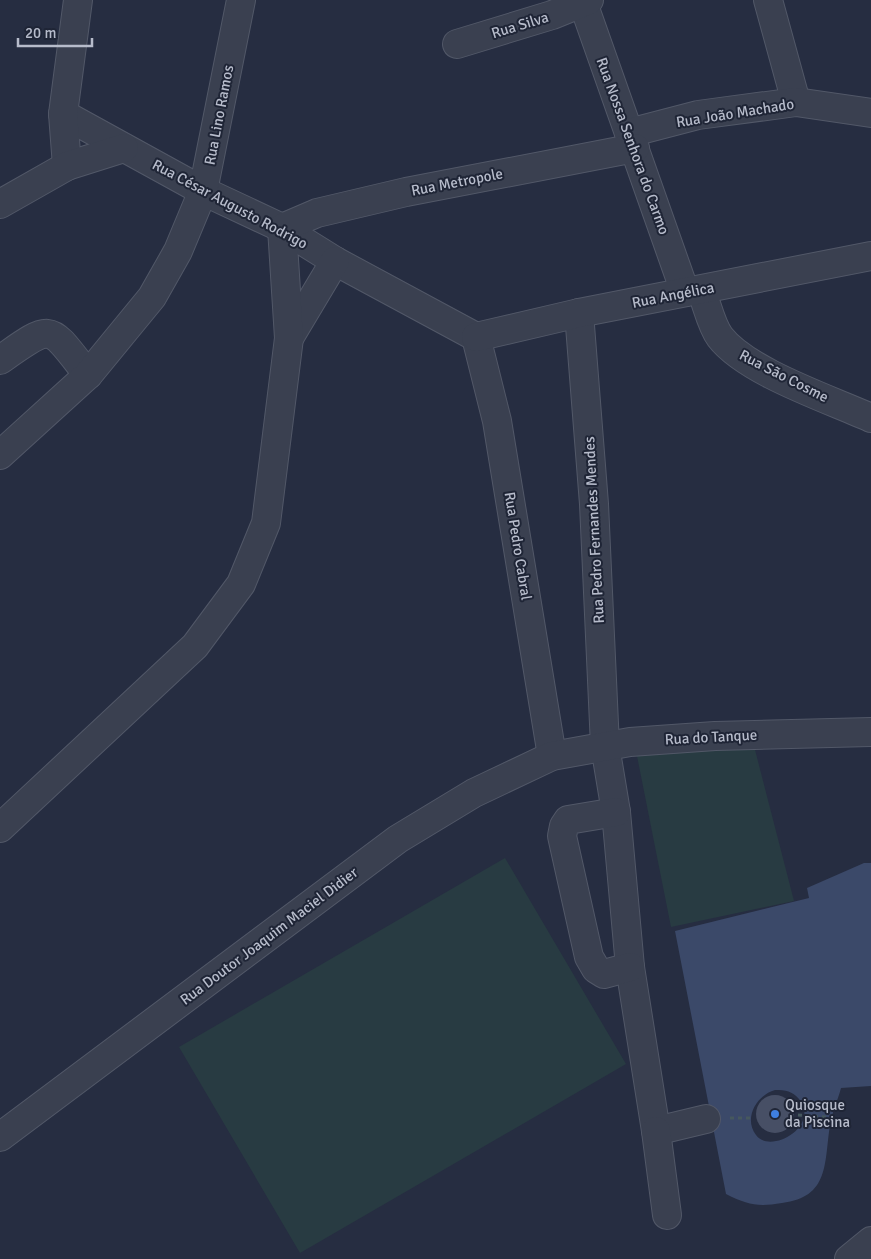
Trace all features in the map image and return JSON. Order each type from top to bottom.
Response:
[{"type":"street","points":[[67,166],[63,114],[78,0]]},
{"type":"street","name":"Rua Lino Ramos","points":[[0,455],[88,375],[152,297],[178,251],[204,192],[241,0]]},
{"type":"street","points":[[768,0],[796,102]]},
{"type":"street","name":"Rua Silva","points":[[457,44],[552,15],[585,1]]},
{"type":"street","name":"Rua Nossa Senhora do Carmo","points":[[585,1],[632,140],[693,291]]},
{"type":"street","name":"Rua João Machado","points":[[632,140],[698,115],[796,102],[871,113]]},
{"type":"street","name":"Rua César Augusto Rodrigo","points":[[63,114],[204,192],[282,228],[335,261],[476,337]]},
{"type":"street","name":"Rua Metropole","points":[[282,228],[317,212],[632,140]]},
{"type":"street","points":[[0,204],[67,166],[124,148]]},
{"type":"street","points":[[0,828],[195,646],[240,584],[266,523],[289,338],[282,228]]},
{"type":"street","name":"Rua Angélica","points":[[476,337],[579,314],[871,256]]},
{"type":"street","points":[[289,338],[335,261]]},
{"type":"street","name":"Rua São Cosme","points":[[693,291],[718,335],[731,349],[767,371],[871,418]]},
{"type":"street","name":"Rua Pedro Fernandes Mendes","points":[[579,314],[594,504],[605,746],[616,812],[630,968],[656,1131],[667,1215]]},
{"type":"street","points":[[0,360],[32,337],[44,332],[54,334],[88,375]]},
{"type":"street","name":"Rua Pedro Cabral","points":[[476,337],[497,420],[552,756]]},
{"type":"street","name":"Rua do Tanque","points":[[552,756],[605,746],[715,736],[871,732]]},
{"type":"street","name":"Rua Doutor Joaquim Maciel Didier","points":[[0,1137],[398,839],[474,793],[552,756]]},
{"type":"street","points":[[616,812],[568,820],[564,826],[562,836],[596,970],[604,974],[630,968]]},
{"type":"street","points":[[656,1131],[706,1119]]},
{"type":"street","points":[[849,1259],[871,1241]]},
{"type":"path","points":[[798,1115],[838,1118]]},
{"type":"shaded area","points":[[753,742],[794,901],[671,927],[635,746]]},
{"type":"shaded area","points":[[505,858],[626,1064],[300,1253],[179,1047]]},
{"type":"water","points":[[864,863],[871,863],[871,1086],[841,1088],[831,1120],[822,1176],[817,1186],[809,1194],[782,1203],[753,1204],[726,1194],[675,931],[809,898],[807,888]],"holes":[[[775,1090],[786,1091],[796,1096],[804,1109],[804,1119],[799,1128],[791,1135],[782,1140],[772,1142],[763,1140],[756,1135],[751,1122],[754,1108],[758,1102],[768,1093]]]},
{"type":"building","name":"Quiosque da Piscina","points":[[775,1095],[782,1096],[788,1101],[793,1107],[793,1121],[788,1127],[782,1132],[775,1133],[768,1132],[762,1127],[757,1121],[756,1114],[757,1107],[762,1101],[768,1096]]},
{"type":"place","name":"Quiosque da Piscina","points":[[775,1114]]}]
